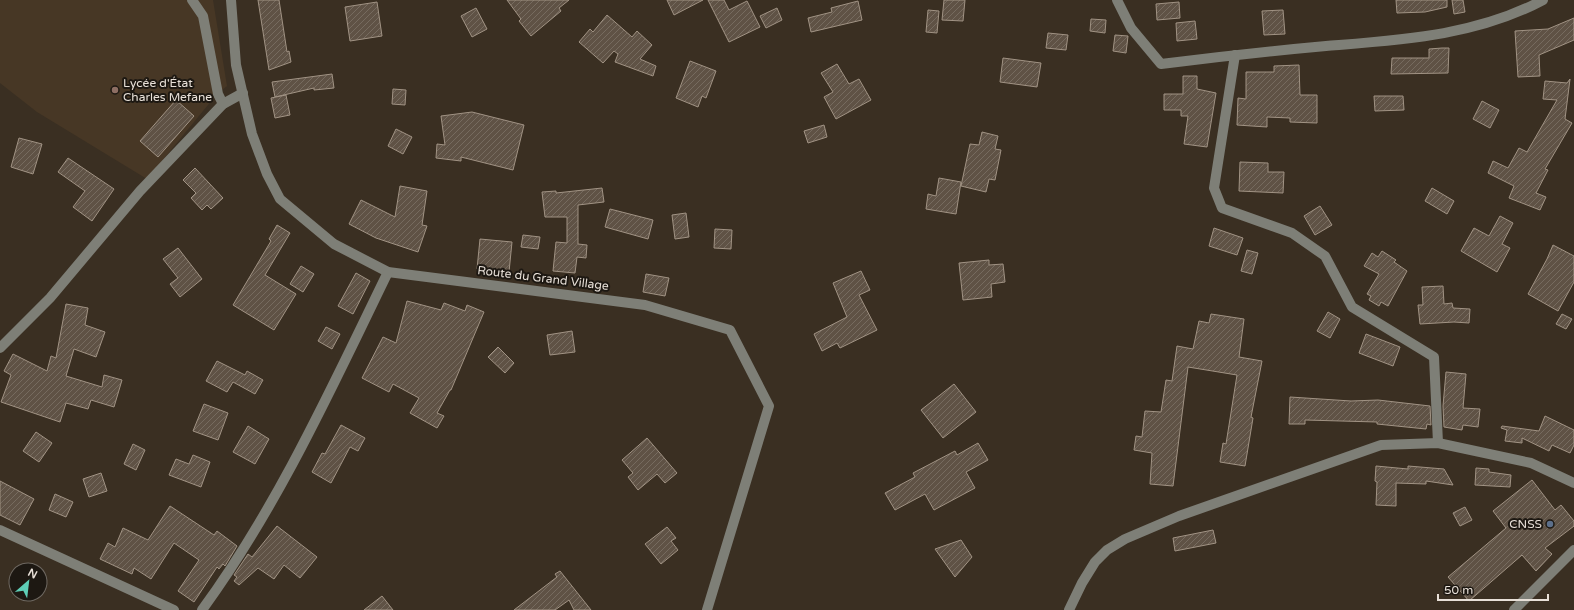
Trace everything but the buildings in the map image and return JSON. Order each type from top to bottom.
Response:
[{"type":"street","points":[[192,0],[204,16],[218,94],[223,104]]},
{"type":"street","name":"Route du Grand Village","points":[[232,0],[234,53],[252,134],[266,174],[280,199],[334,244],[388,272],[645,305],[730,330],[769,406],[706,610]]},
{"type":"street","points":[[1117,0],[1131,28],[1161,64],[1235,55],[1428,37],[1483,26],[1543,0]]},
{"type":"street","points":[[1235,55],[1214,188],[1222,208],[1292,233],[1320,252],[1325,256],[1352,307],[1434,357],[1438,443]]},
{"type":"street","points":[[0,348],[50,298],[140,191],[223,104],[243,94]]},
{"type":"street","points":[[202,610],[258,523],[318,414],[388,272]]},
{"type":"street","points":[[1069,610],[1082,583],[1095,562],[1107,550],[1126,539],[1179,516],[1381,445],[1438,443],[1531,463],[1574,483]]},
{"type":"street","points":[[0,530],[174,610]]},
{"type":"street","points":[[1514,610],[1574,550]]},
{"type":"shaded area","name":"Lycée d'État Charles Mefane","points":[[0,0],[213,0],[227,86],[217,94],[147,179],[37,112],[0,83]]},
{"type":"place","name":"Lycée d'État Charles Mefane","points":[[115,90]]},
{"type":"place","name":"CNSS","points":[[1550,524]]}]
